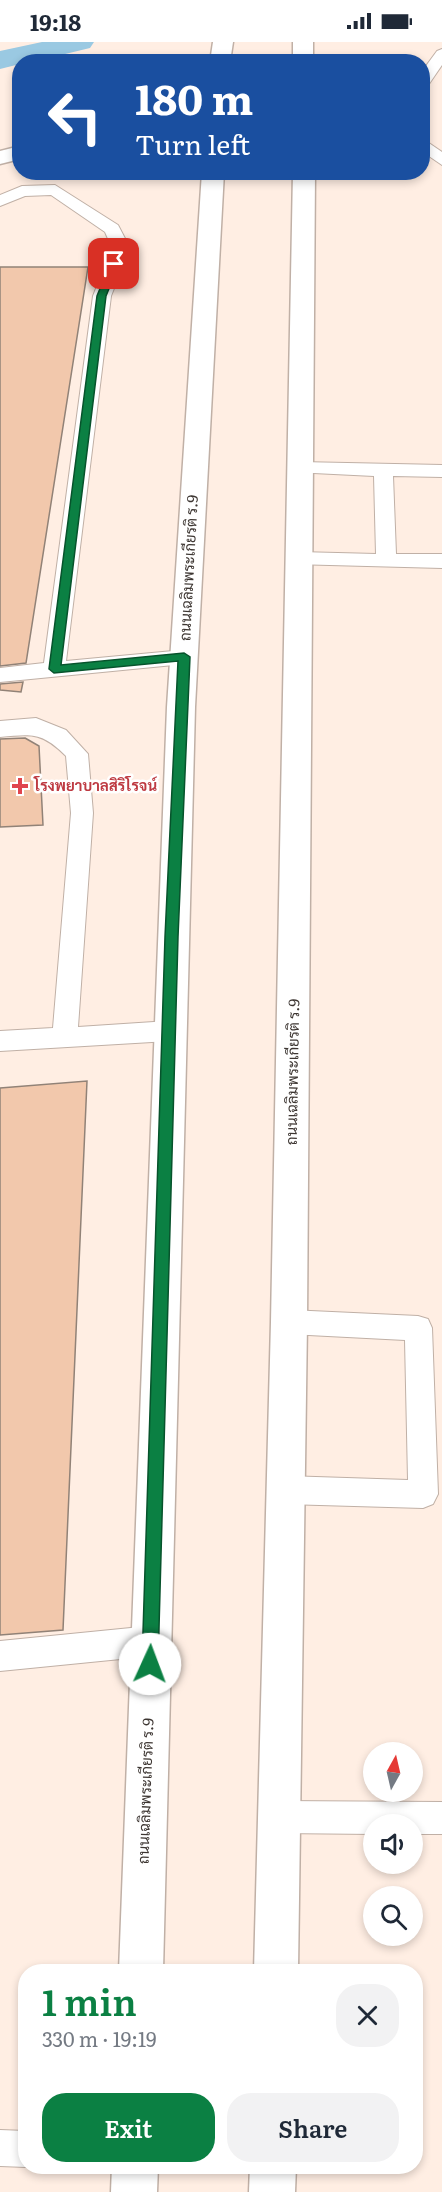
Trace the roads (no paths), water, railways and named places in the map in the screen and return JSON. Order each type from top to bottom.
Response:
[{"type":"main road","name":"ถนนเฉลิมพระเกียรติ ร.9","points":[[141,1964],[169,1031],[184,657],[213,180]]},
{"type":"main road","name":"ถนนเฉลิมพระเกียรติ ร.9","points":[[276,1964],[290,1322],[304,180]]},
{"type":"main road","points":[[134,2192],[135,2174]]},
{"type":"main road","points":[[273,2174],[273,2192]]},
{"type":"lane","points":[[430,71],[442,54]]},
{"type":"lane","points":[[430,150],[442,160]]},
{"type":"lane","points":[[0,201],[22,192],[55,190],[112,229],[121,248],[102,296],[54,669]]},
{"type":"lane","points":[[300,468],[442,471]]},
{"type":"lane","points":[[383,470],[386,561]]},
{"type":"lane","points":[[299,559],[442,561]]},
{"type":"lane","points":[[0,675],[184,657]]},
{"type":"lane","points":[[0,729],[36,726],[58,735],[76,754],[82,813],[65,1037]]},
{"type":"lane","points":[[0,1041],[169,1031]]},
{"type":"lane","points":[[285,1490],[423,1494],[418,1328],[290,1322]]},
{"type":"lane","points":[[0,1656],[151,1641]]},
{"type":"lane","points":[[278,1817],[442,1818]]},
{"type":"lane","points":[[0,2148],[18,2149]]},
{"type":"waterway","points":[[27,54],[80,42]]},
{"type":"waterway","points":[[0,60],[12,57]]},
{"type":"place","name":"โรงพยาบาลสิริโรจน์","points":[[20,786]]}]
